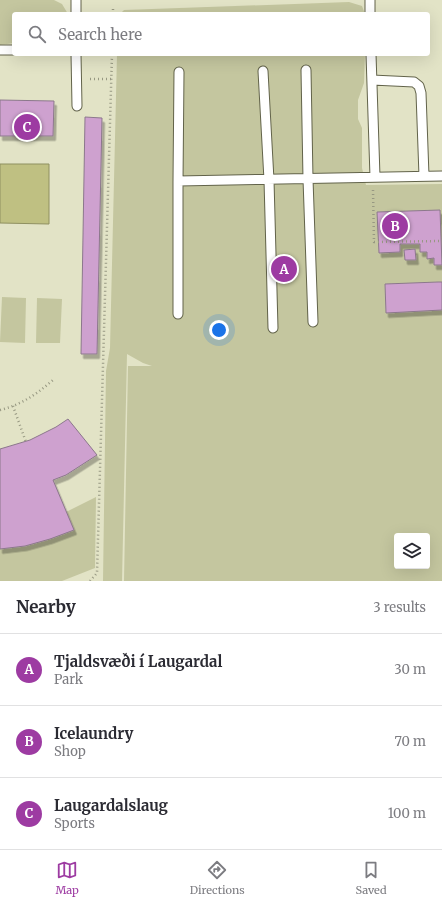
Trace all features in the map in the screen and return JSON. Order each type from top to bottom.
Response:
[{"type":"lane","points":[[76,0],[76,12]]},
{"type":"lane","points":[[370,0],[370,12]]},
{"type":"lane","points":[[0,50],[12,50]]},
{"type":"lane","points":[[76,56],[77,106]]},
{"type":"lane","points":[[371,56],[375,177]]},
{"type":"lane","points":[[306,70],[313,322]]},
{"type":"lane","points":[[178,314],[179,72]]},
{"type":"lane","points":[[262,72],[269,180],[273,328]]},
{"type":"lane","points":[[372,80],[414,82],[418,86],[420,93],[424,176]]},
{"type":"lane","points":[[178,181],[442,176]]},
{"type":"path","points":[[112,12],[113,7]]},
{"type":"path","points":[[90,581],[97,573],[112,56]]},
{"type":"path","points":[[76,80],[111,79]]},
{"type":"path","points":[[375,177],[373,196],[374,242],[442,241]]},
{"type":"path","points":[[0,410],[25,401],[40,392],[54,380]]},
{"type":"path","points":[[13,406],[26,442]]},
{"type":"shaded area","points":[[0,0],[54,0],[62,4],[67,12],[12,12],[12,43],[0,45]]},
{"type":"shaded area","points":[[349,2],[362,6],[364,12],[122,12],[124,10]]},
{"type":"shaded area","points":[[117,56],[365,56],[364,83],[358,100],[358,119],[362,128],[362,168],[366,185],[442,184],[442,581],[124,581],[128,366],[152,366],[127,354],[122,581],[103,581],[106,371],[110,348]]},
{"type":"shaded area","points":[[0,164],[49,164],[49,224],[0,223]]},
{"type":"shaded area","points":[[2,297],[26,298],[25,343],[0,342]]},
{"type":"shaded area","points":[[37,298],[62,299],[60,343],[36,343]]},
{"type":"shaded area","points":[[96,497],[95,568],[62,581],[0,581],[0,549],[25,546],[74,530],[66,512]]},
{"type":"building","points":[[0,100],[54,101],[53,136],[0,136]]},
{"type":"building","points":[[85,117],[102,118],[97,354],[81,354]]},
{"type":"building","points":[[440,210],[442,265],[434,265],[434,258],[427,259],[427,252],[420,252],[420,244],[400,244],[400,252],[379,253],[377,212]]},
{"type":"building","points":[[415,249],[416,260],[405,260],[404,250]]},
{"type":"building","points":[[442,282],[442,310],[386,313],[385,284]]},
{"type":"building","points":[[68,419],[97,455],[66,475],[53,480],[74,530],[25,546],[0,549],[0,449],[30,440]]},
{"type":"place","name":"Laugardalslaug","points":[[27,127]]},
{"type":"place","name":"Icelaundry","points":[[395,226]]},
{"type":"place","name":"Tjaldsvæði í Laugardal","points":[[284,269]]}]
